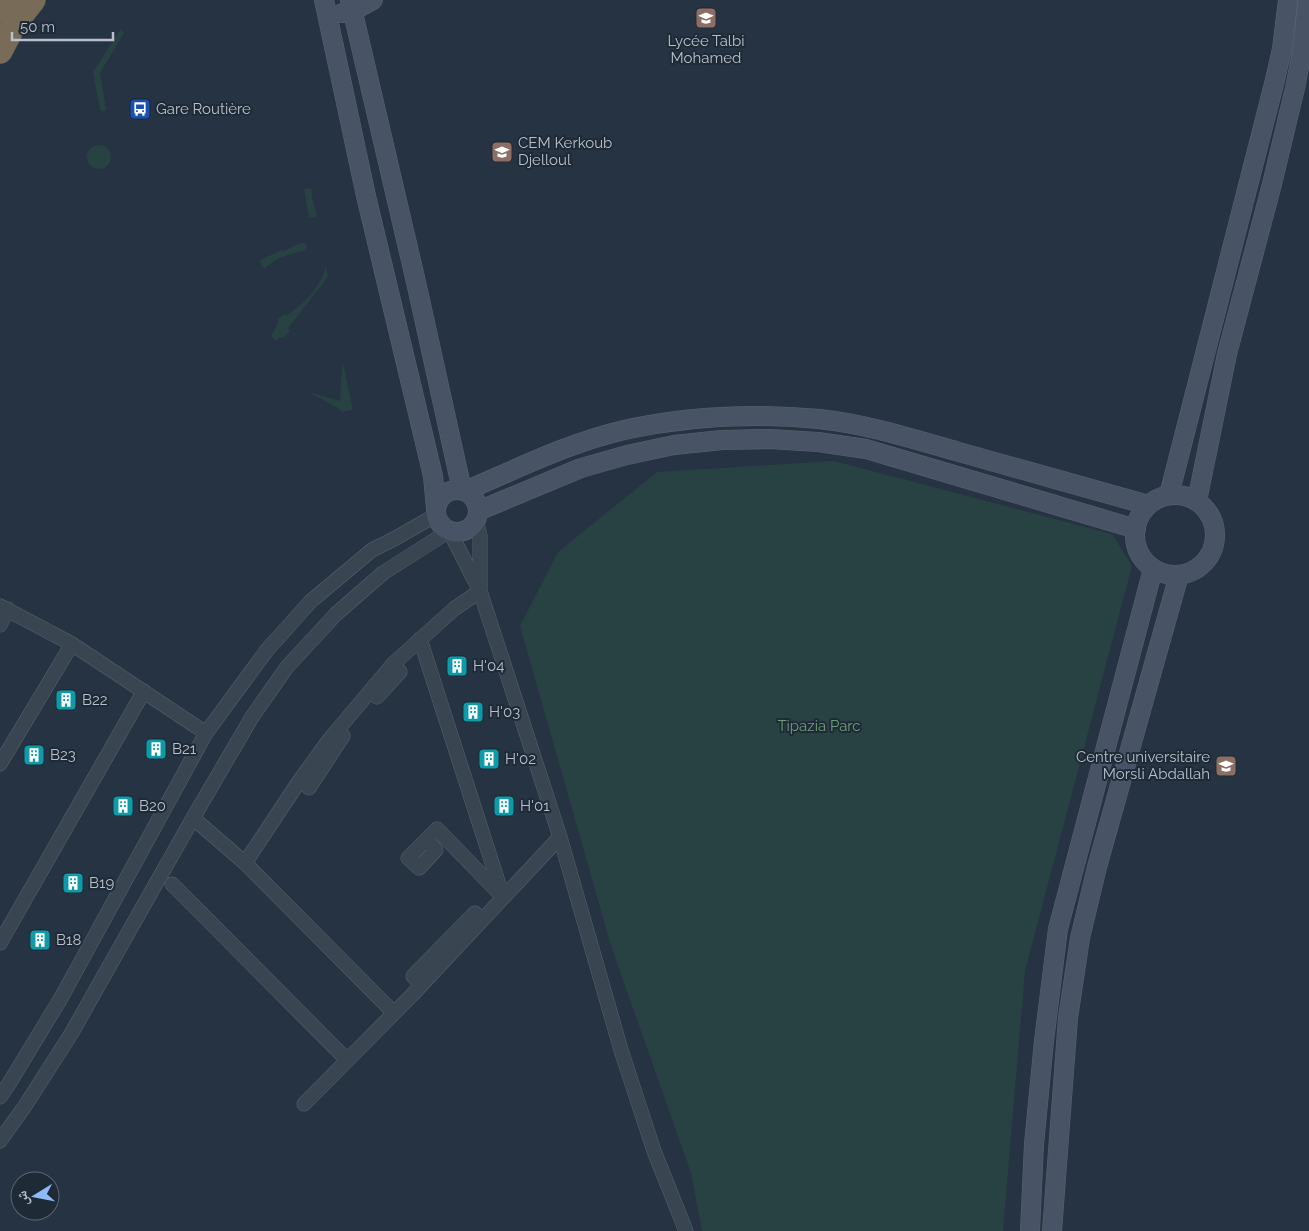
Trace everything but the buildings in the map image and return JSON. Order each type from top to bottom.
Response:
[{"type":"highway","points":[[0,10],[6,0]]},
{"type":"highway","points":[[0,51],[14,24],[33,0]]},
{"type":"street","points":[[373,0],[326,9],[366,196],[433,476],[438,522],[442,527],[456,533],[468,530],[473,525],[477,515],[581,468],[627,455],[674,445],[722,440],[770,439],[818,442],[866,449],[1136,529]]},
{"type":"street","points":[[1168,495],[1274,84],[1282,49],[1288,0]]},
{"type":"street","points":[[1197,501],[1227,354],[1295,88],[1302,52],[1308,0]]},
{"type":"street","points":[[352,5],[463,491]]},
{"type":"street","points":[[463,491],[575,444],[623,430],[721,416],[771,416],[821,419],[870,427],[1148,505]]},
{"type":"street","points":[[0,1097],[61,998],[206,733],[267,650],[311,601],[372,550],[394,539],[436,511],[438,501],[442,495],[455,490],[471,494],[475,499],[480,542],[480,591]]},
{"type":"street","points":[[1168,495],[1182,495],[1197,501],[1204,506],[1213,520],[1215,528],[1215,544],[1208,559],[1202,566],[1188,574],[1170,575],[1153,569],[1146,563],[1138,550],[1135,538],[1138,520],[1148,505],[1168,495]]},
{"type":"street","points":[[449,531],[480,591],[560,837],[627,1068],[654,1151],[686,1231]]},
{"type":"street","points":[[0,1141],[71,1034],[252,717],[288,667],[336,614],[383,573],[449,531]]},
{"type":"street","points":[[1030,1231],[1034,1144],[1058,929],[1153,569]]},
{"type":"street","points":[[1052,1231],[1068,1018],[1080,938],[1097,867],[1179,575]]},
{"type":"street","points":[[245,863],[300,780],[309,788],[346,732],[400,672],[393,664],[454,609],[480,591]]},
{"type":"street","points":[[0,625],[4,608],[72,644],[206,733]]},
{"type":"street","points":[[420,639],[503,897]]},
{"type":"street","points":[[0,764],[72,644]]},
{"type":"street","points":[[0,943],[144,691]]},
{"type":"street","points":[[193,818],[245,863],[394,1013]]},
{"type":"street","points":[[426,840],[438,829],[503,897]]},
{"type":"street","points":[[304,1104],[421,985],[413,976],[475,913],[482,920],[560,837]]},
{"type":"street","points":[[172,884],[347,1060]]},
{"type":"green space","points":[[120,30],[124,33],[100,73],[106,109],[104,112],[100,110],[93,72]]},
{"type":"green space","points":[[99,145],[107,149],[111,157],[107,165],[99,169],[91,165],[87,157],[91,149]]},
{"type":"green space","points":[[309,188],[312,190],[312,198],[317,215],[316,217],[309,218],[304,189]]},
{"type":"green space","points":[[300,243],[305,243],[307,246],[305,251],[283,257],[264,269],[259,261],[281,250],[282,252]]},
{"type":"green space","points":[[326,266],[328,277],[288,328],[290,331],[277,341],[271,337],[278,322],[277,319],[293,311],[311,294],[320,281]]},
{"type":"green space","points":[[343,363],[353,410],[342,412],[309,392],[340,401]]},
{"type":"green space","name":"Tipazia Parc","points":[[834,461],[1112,534],[1132,566],[1025,971],[1003,1231],[702,1231],[691,1173],[611,946],[520,626],[558,552],[657,472]]},
{"type":"place","name":"Lycée Talbi Mohamed","points":[[706,18]]},
{"type":"place","name":"Gare Routière","points":[[140,109]]},
{"type":"place","name":"CEM Kerkoub Djelloul","points":[[502,152]]},
{"type":"place","name":"H'04","points":[[457,666]]},
{"type":"place","name":"B22","points":[[66,700]]},
{"type":"place","name":"H'03","points":[[473,712]]},
{"type":"place","name":"B21","points":[[156,749]]},
{"type":"place","name":"B23","points":[[34,755]]},
{"type":"place","name":"H'02","points":[[489,759]]},
{"type":"place","name":"Centre universitaire Morsli Abdallah","points":[[1226,766]]},
{"type":"place","name":"B20","points":[[123,806]]},
{"type":"place","name":"H'01","points":[[504,806]]},
{"type":"place","name":"B19","points":[[73,883]]},
{"type":"place","name":"B18","points":[[40,940]]}]
